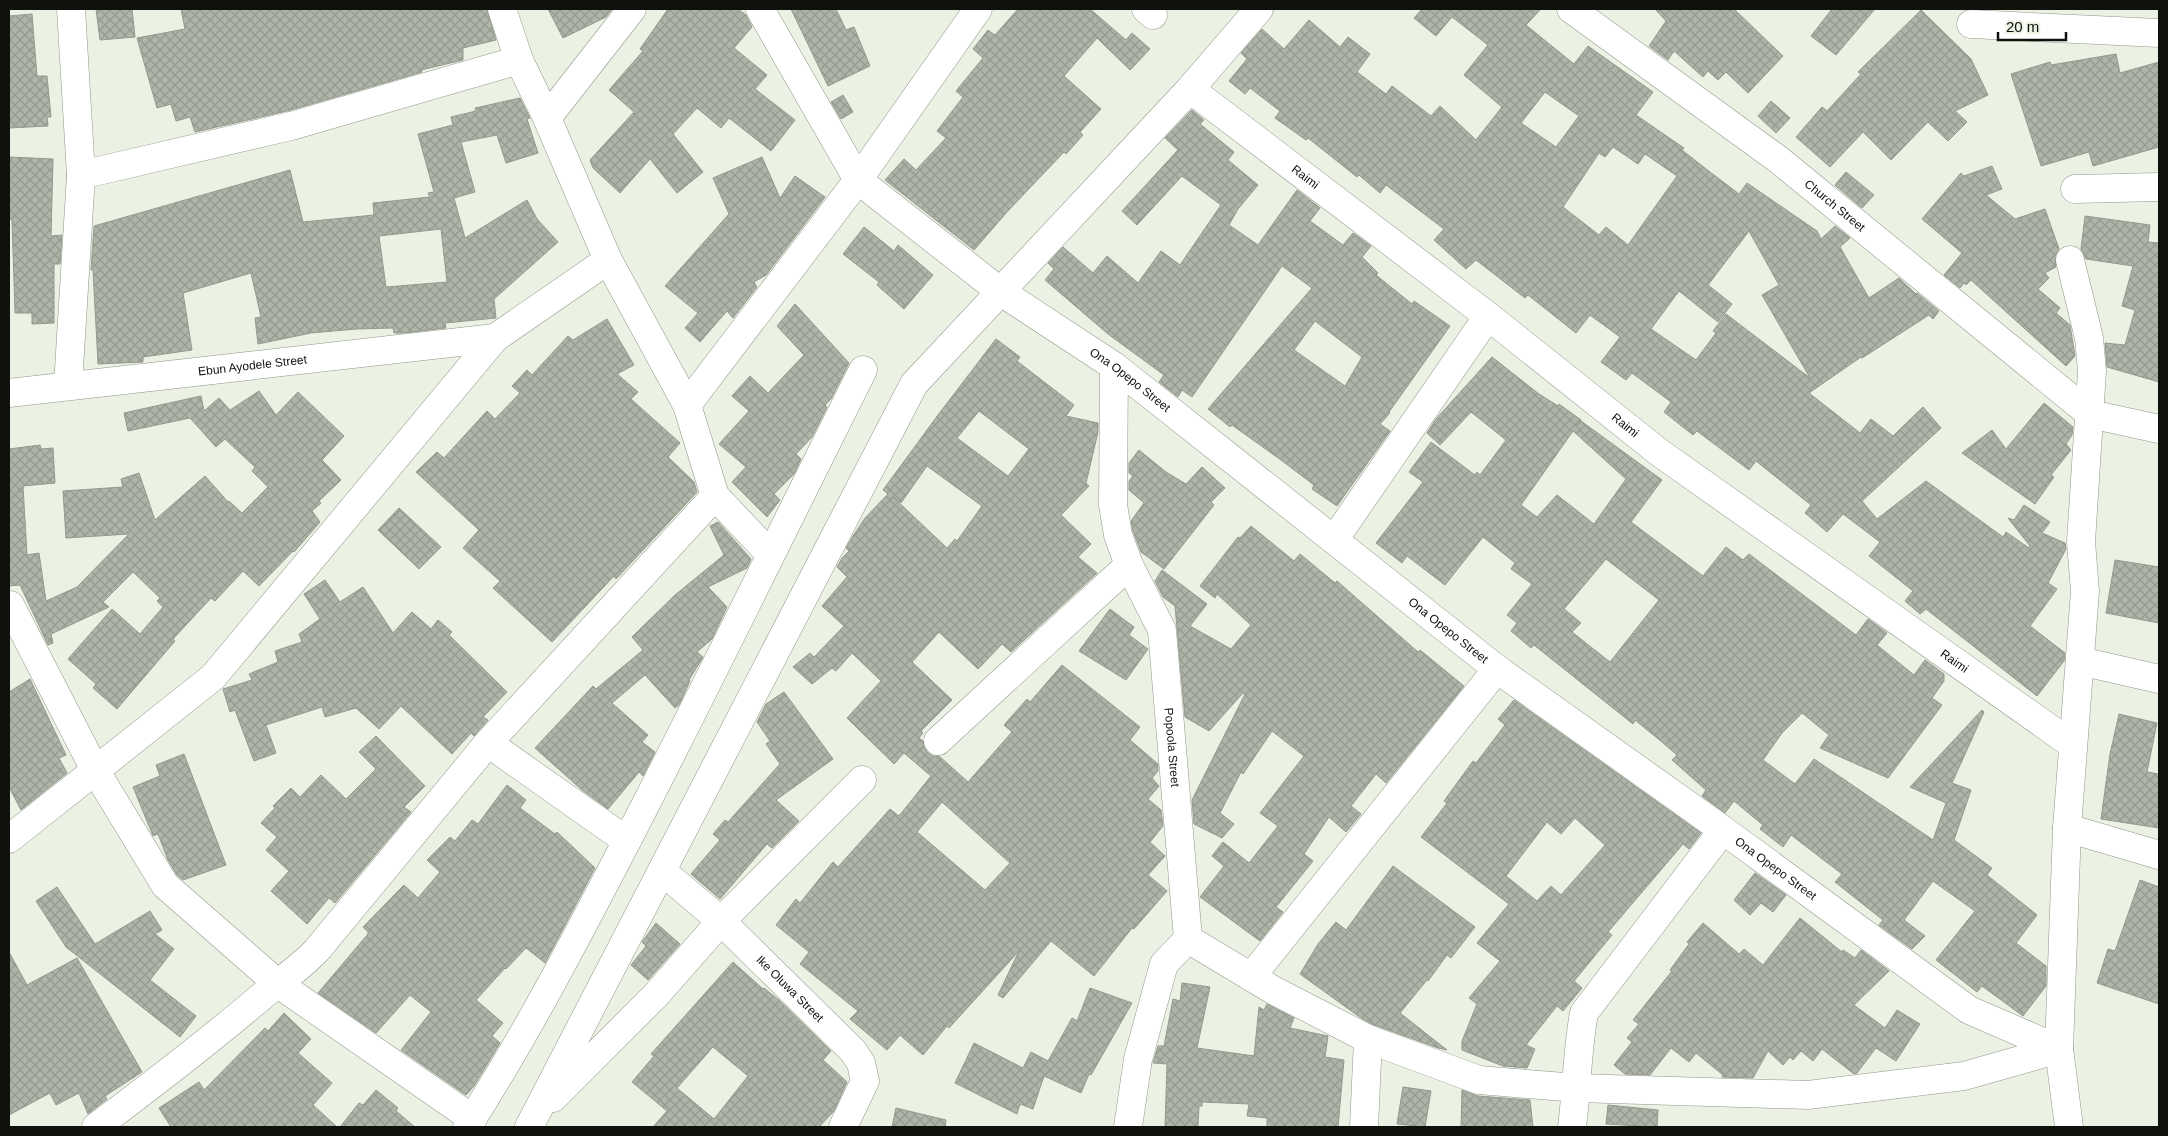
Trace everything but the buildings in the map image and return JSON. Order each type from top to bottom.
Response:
[{"type":"street","points":[[68,385],[81,175],[71,9]]},
{"type":"street","points":[[502,9],[519,60],[547,118],[608,260],[687,405],[715,496],[770,554]]},
{"type":"street","points":[[547,118],[632,9]]},
{"type":"street","points":[[760,9],[858,180]]},
{"type":"street","points":[[687,405],[858,180],[978,9]]},
{"type":"street","points":[[532,1121],[914,384],[998,290],[1190,90],[1259,9]]},
{"type":"street","name":"Church Street","points":[[1571,9],[1779,160],[2090,414]]},
{"type":"street","points":[[1971,24],[2159,33]]},
{"type":"street","points":[[81,175],[291,126],[519,60]]},
{"type":"street","name":"Raimi","points":[[1190,90],[1488,316],[1660,453],[2073,745]]},
{"type":"street","name":"Ona Opepo Street","points":[[858,180],[998,290],[1114,366],[1497,669],[1723,830],[1969,1010],[2059,1049]]},
{"type":"street","points":[[2075,189],[2159,187]]},
{"type":"street","points":[[9,839],[213,677],[495,338],[608,260]]},
{"type":"street","points":[[2069,1127],[2059,1049],[2067,828],[2085,591],[2081,542],[2092,371],[2089,338],[2070,260]]},
{"type":"street","points":[[1334,540],[1488,316]]},
{"type":"street","name":"Ebun Ayodele Street","points":[[9,393],[495,338]]},
{"type":"street","name":"Popoola Street","points":[[1114,366],[1113,505],[1118,535],[1129,565],[1162,630],[1188,938]]},
{"type":"street","points":[[10,605],[95,770],[165,884],[277,983],[470,1123],[570,952],[703,693],[770,554],[863,370]]},
{"type":"street","points":[[2090,414],[2159,429]]},
{"type":"street","points":[[96,1127],[204,1045],[277,983],[297,970],[317,950],[488,743],[715,496]]},
{"type":"street","points":[[938,741],[1129,565]]},
{"type":"street","points":[[2080,661],[2159,679]]},
{"type":"street","points":[[1251,977],[1497,669]]},
{"type":"street","points":[[488,743],[626,841]]},
{"type":"street","points":[[532,1121],[656,995],[721,921],[862,780]]},
{"type":"street","points":[[2067,828],[2159,855]]},
{"type":"street","points":[[1572,1127],[1584,1013],[1723,830]]},
{"type":"street","name":"Ike Oluwa Street","points":[[662,871],[721,921],[853,1050],[860,1063],[865,1081],[843,1127]]},
{"type":"street","points":[[1128,1127],[1138,1059],[1164,964],[1188,938],[1251,977],[1368,1039],[1479,1080],[1577,1088],[1808,1095],[1964,1076],[2059,1049]]},
{"type":"street","points":[[1364,1127],[1368,1039]]}]
